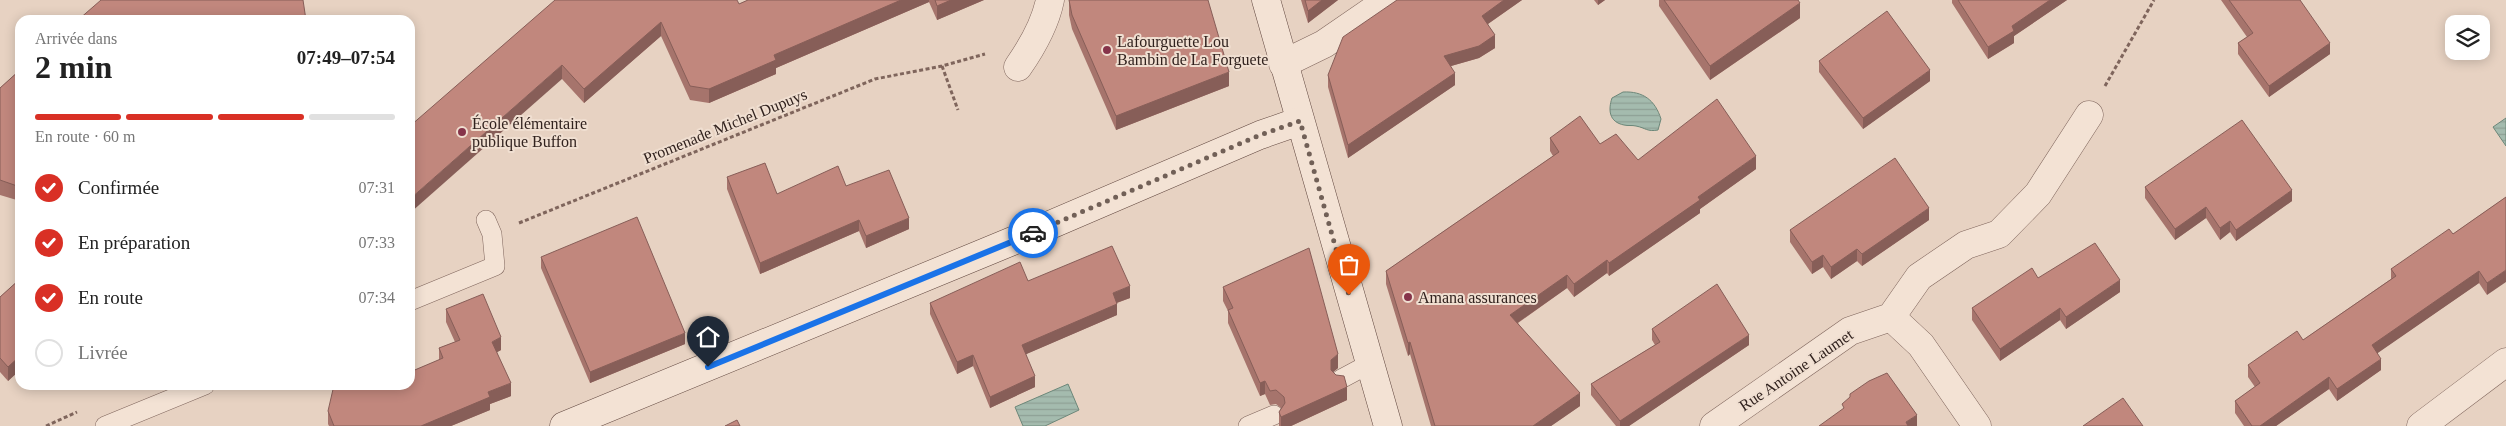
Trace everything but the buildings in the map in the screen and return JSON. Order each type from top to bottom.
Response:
[{"type":"street","points":[[1018,67],[1032,48],[1048,12],[1050,0]]},
{"type":"street","points":[[1266,0],[1388,426]]},
{"type":"street","points":[[1283,64],[1324,44],[1388,0]]},
{"type":"street","points":[[1977,426],[1921,345],[1891,317],[1919,277],[1966,245],[1999,234],[2038,194],[2089,115]]},
{"type":"street","points":[[564,426],[1015,240],[1260,135],[1300,121]]},
{"type":"street","name":"Rue Antoine Laumet","points":[[1714,426],[1850,331],[1891,317]]},
{"type":"street","points":[[2421,426],[2506,362]]},
{"type":"lane","points":[[415,299],[495,266],[489,227]]},
{"type":"lane","points":[[1341,379],[1370,364]]},
{"type":"lane","points":[[105,426],[193,390]]},
{"type":"lane","points":[[1248,426],[1274,415]]},
{"type":"path","points":[[2089,115],[2154,0]]},
{"type":"path","name":"Promenade Michel Dupuys","points":[[489,227],[874,79],[942,66],[990,53]]},
{"type":"path","points":[[942,66],[958,110]]},
{"type":"shaded area","points":[[1623,92],[1637,93],[1652,102],[1661,119],[1658,130],[1624,125],[1615,121],[1610,111],[1612,98]]},
{"type":"shaded area","points":[[2506,118],[2506,146],[2493,127]]},
{"type":"shaded area","points":[[1068,384],[1079,410],[1045,426],[1023,426],[1015,407]]},
{"type":"way so far","points":[[1033,233],[1260,135],[1300,121],[1349,295]]},
{"type":"place","name":"Lafourguette Lou Bambin de La Forguete","points":[[1107,50]]},
{"type":"place","name":"École élémentaire publique Buffon","points":[[462,132]]},
{"type":"place","name":"Amana assurances","points":[[1408,297]]},
{"type":"route","points":[[708,367],[1033,233]]}]
